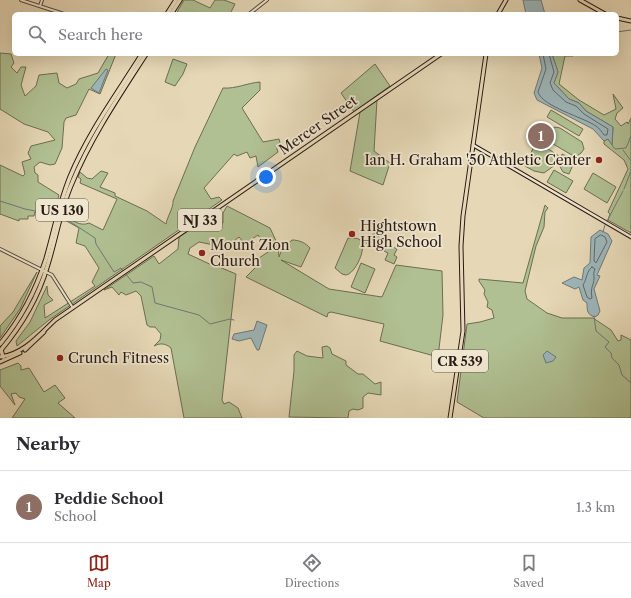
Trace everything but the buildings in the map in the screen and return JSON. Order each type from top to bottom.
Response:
[{"type":"highway","points":[[168,12],[176,0]]},
{"type":"highway","points":[[172,12],[180,0]]},
{"type":"highway","name":"US 130","points":[[0,344],[25,308],[44,270],[57,214],[74,168],[94,129],[141,56]]},
{"type":"highway","name":"US 130","points":[[0,350],[26,315],[37,294],[59,218],[79,166],[97,130],[145,56]]},
{"type":"highway","points":[[0,350],[1,357]]},
{"type":"main road","points":[[500,12],[506,0]]},
{"type":"main road","points":[[580,0],[602,12]]},
{"type":"main road","points":[[593,7],[602,8]]},
{"type":"main road","points":[[619,18],[631,21]]},
{"type":"main road","name":"Mercer Street","points":[[1,357],[13,354],[24,348],[51,324],[124,272],[438,56]]},
{"type":"main road","name":"CR 539","points":[[450,418],[463,337],[462,226],[472,145],[486,56]]},
{"type":"main road","points":[[472,145],[631,237]]},
{"type":"main road","name":"Mercer Street","points":[[0,362],[30,347],[51,324]]},
{"type":"street","points":[[20,0],[58,12]]},
{"type":"street","points":[[40,6],[42,0]]},
{"type":"street","points":[[252,12],[267,0]]},
{"type":"street","points":[[0,249],[44,270],[55,278],[73,308]]},
{"type":"green space","points":[[184,0],[193,0],[210,8],[215,0],[224,0],[235,4],[231,12],[177,12]]},
{"type":"green space","points":[[0,53],[11,54],[14,63],[11,67],[17,73],[21,67],[26,67],[21,85],[25,96],[36,86],[39,75],[57,73],[59,83],[67,88],[76,84],[79,79],[98,73],[108,56],[115,56],[100,94],[89,89],[76,115],[66,118],[64,122],[62,148],[55,164],[50,165],[40,162],[34,167],[35,173],[38,175],[38,182],[59,195],[53,215],[35,212],[34,216],[28,216],[28,219],[19,219],[19,221],[0,214],[0,165],[23,176],[25,174],[22,162],[31,159],[28,153],[31,146],[55,140],[48,132],[24,124],[0,109]]},
{"type":"green space","points":[[553,56],[565,56],[559,84],[579,100],[604,115],[616,109],[613,94],[623,108],[617,113],[615,119],[621,126],[627,122],[628,124],[631,118],[631,233],[608,220],[610,214],[608,212],[628,169],[624,160],[604,144],[604,141],[608,139],[612,144],[613,127],[586,111],[579,103],[569,99],[554,83],[558,72]]},
{"type":"green space","points":[[173,59],[187,64],[183,74],[175,86],[165,82]]},
{"type":"green space","points":[[375,64],[390,86],[354,112],[341,93]]},
{"type":"green space","points":[[260,82],[260,90],[242,108],[263,142],[279,139],[280,143],[276,146],[278,152],[258,167],[256,156],[250,158],[247,152],[237,156],[234,154],[204,188],[211,199],[219,197],[222,200],[49,320],[17,346],[16,341],[30,322],[47,286],[48,295],[53,300],[44,305],[45,318],[95,286],[92,282],[99,268],[85,246],[76,243],[79,228],[63,219],[64,215],[76,222],[82,224],[89,223],[103,230],[117,199],[80,183],[81,179],[78,177],[80,172],[87,178],[92,179],[101,171],[108,173],[100,187],[115,193],[115,196],[147,211],[166,224],[173,201],[195,147],[223,88],[232,88]]},
{"type":"green space","points":[[377,100],[374,151],[390,163],[383,185],[350,171],[360,112]]},
{"type":"green space","points":[[551,110],[583,129],[579,136],[547,117]]},
{"type":"green space","points":[[555,127],[560,128],[582,142],[584,149],[577,156],[577,158],[548,141],[549,131]]},
{"type":"green space","points":[[535,144],[542,145],[559,156],[555,165],[544,173],[534,171],[525,166]]},
{"type":"green space","points":[[562,154],[575,160],[569,174],[563,172],[559,165]]},
{"type":"green space","points":[[554,170],[573,181],[566,193],[547,182]]},
{"type":"green space","points":[[593,173],[616,187],[607,203],[584,189]]},
{"type":"green space","points":[[545,205],[548,208],[545,212],[544,227],[536,246],[525,291],[527,299],[547,313],[562,318],[593,318],[611,330],[618,341],[621,340],[621,335],[631,340],[631,418],[484,418],[457,402],[467,324],[494,318],[492,310],[487,307],[488,302],[484,294],[485,290],[479,279],[523,283]]},
{"type":"green space","points":[[227,206],[270,228],[278,245],[279,257],[282,249],[292,240],[300,241],[310,248],[301,267],[281,260],[329,289],[382,297],[396,265],[442,271],[443,315],[438,357],[380,341],[384,324],[331,312],[328,313],[327,317],[246,277],[256,267],[253,262],[271,250],[266,241],[263,243],[258,235],[245,244],[239,237],[234,241],[234,248],[226,248],[220,243],[214,245],[199,242],[190,248],[188,254],[216,267],[217,266],[236,274],[222,400],[224,404],[229,402],[238,408],[242,418],[184,418],[171,348],[162,344],[154,346],[160,340],[161,334],[155,327],[150,327],[147,325],[141,296],[136,291],[126,295],[121,292],[119,295],[112,287],[104,290],[154,256],[159,264],[178,249],[179,237],[208,218],[216,224],[223,223],[223,213]]},
{"type":"green space","points":[[375,233],[384,242],[379,245],[371,246],[364,241]]},
{"type":"green space","points":[[348,238],[359,239],[362,243],[362,248],[359,260],[353,270],[346,275],[342,274],[335,268]]},
{"type":"green space","points":[[387,244],[397,249],[394,255],[397,257],[394,264],[385,260],[388,253],[384,251]]},
{"type":"green space","points":[[361,263],[375,269],[365,293],[351,287]]},
{"type":"green space","points":[[37,272],[20,309],[0,338],[0,326],[13,312]]},
{"type":"green space","points":[[327,346],[330,348],[332,354],[346,361],[346,365],[358,374],[363,374],[375,384],[381,382],[381,395],[368,393],[363,397],[363,408],[349,411],[348,418],[289,417],[294,371],[294,355],[297,351],[307,356],[323,358],[322,347]]},
{"type":"green space","points":[[18,363],[21,366],[21,370],[29,368],[44,392],[55,385],[65,398],[58,403],[75,418],[12,418],[25,399],[19,397],[16,393],[11,394],[15,405],[0,386],[0,370]]},
{"type":"water","points":[[523,0],[541,0],[544,12],[526,12]]},
{"type":"water","points":[[539,56],[553,56],[558,72],[554,83],[569,99],[579,103],[586,111],[613,127],[612,145],[608,139],[604,141],[593,129],[537,100],[534,93],[542,68]]},
{"type":"water","points":[[106,69],[108,70],[99,93],[91,88]]},
{"type":"water","points":[[600,230],[608,234],[612,241],[597,275],[600,276],[594,289],[600,311],[595,317],[590,315],[588,312],[587,303],[583,300],[579,287],[575,289],[562,283],[574,277],[582,280],[584,268],[590,263],[591,237]]},
{"type":"water","points":[[257,321],[267,325],[259,350],[257,350],[251,338],[239,341],[232,339],[234,334],[254,330]]},
{"type":"water","points":[[547,351],[556,357],[553,361],[546,363],[543,355]]},
{"type":"waterway","points":[[619,32],[631,30]]},
{"type":"waterway","points":[[612,145],[615,149],[626,148],[631,136]]},
{"type":"waterway","points":[[623,150],[631,161]]},
{"type":"waterway","points":[[624,189],[631,171]]},
{"type":"waterway","points":[[607,221],[623,191]]},
{"type":"waterway","points":[[0,201],[25,209],[55,215]]},
{"type":"waterway","points":[[63,217],[95,238],[96,244],[114,272],[121,268],[133,283],[141,282],[152,287],[155,303],[199,315],[210,324],[230,319],[234,320]]},
{"type":"waterway","points":[[603,232],[605,225]]},
{"type":"waterway","points":[[594,316],[596,331],[609,342],[605,347],[611,353],[612,358],[619,365],[622,375],[631,383]]},
{"type":"place","name":"Peddie School","points":[[541,136]]},
{"type":"place","name":"Ian H. Graham '50 Athletic Center","points":[[599,160]]},
{"type":"place","name":"Hightstown High School","points":[[352,234]]},
{"type":"place","name":"Mount Zion Church","points":[[202,253]]},
{"type":"place","name":"Crunch Fitness","points":[[60,358]]}]
